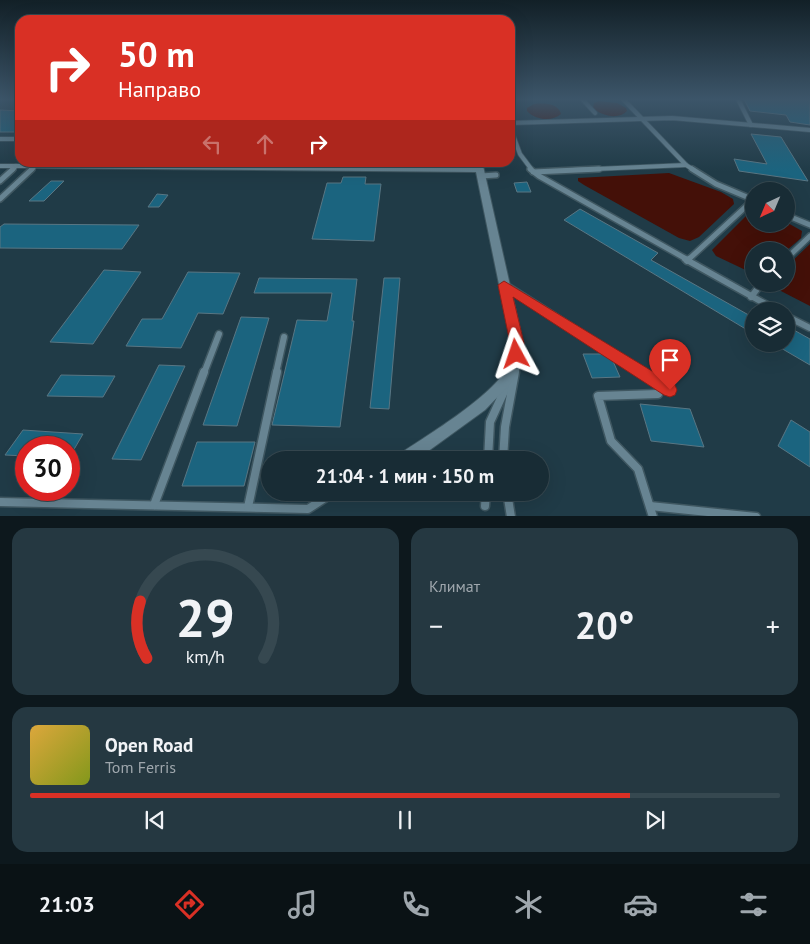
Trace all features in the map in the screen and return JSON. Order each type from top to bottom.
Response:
[{"type":"street","points":[[255,167],[465,172],[480,170],[517,343],[516,364],[497,391],[483,404],[417,451]]},
{"type":"lane","points":[[515,125],[562,123]]},
{"type":"lane","points":[[648,123],[686,165],[716,184],[745,196]]},
{"type":"lane","points":[[739,123],[810,130]]},
{"type":"lane","points":[[0,139],[15,138]]},
{"type":"lane","points":[[515,142],[519,155],[525,165],[533,172],[761,302]]},
{"type":"lane","points":[[533,172],[686,165]]},
{"type":"lane","points":[[0,166],[15,166]]},
{"type":"lane","points":[[0,181],[15,167]]},
{"type":"lane","points":[[0,199],[34,167]]},
{"type":"lane","points":[[480,170],[496,175]]},
{"type":"lane","points":[[687,261],[745,208]]},
{"type":"lane","points":[[795,219],[810,225]]},
{"type":"lane","points":[[795,250],[810,236]]},
{"type":"lane","points":[[504,285],[670,390]]},
{"type":"lane","points":[[751,297],[755,292]]},
{"type":"lane","points":[[795,320],[810,328]]},
{"type":"lane","points":[[154,505],[219,334]]},
{"type":"lane","points":[[248,507],[284,337]]},
{"type":"lane","points":[[488,451],[490,422],[516,364]]},
{"type":"lane","points":[[502,451],[501,444],[513,395],[516,364]]},
{"type":"lane","points":[[653,516],[638,469],[611,441],[598,396],[658,394]]},
{"type":"lane","points":[[0,502],[308,509],[320,501]]},
{"type":"lane","points":[[485,501],[485,506]]},
{"type":"lane","points":[[509,501],[510,516]]},
{"type":"lane","points":[[650,506],[756,516]]},
{"type":"shaded area","points":[[669,173],[721,192],[733,199],[734,204],[699,237],[690,241],[679,238],[578,181],[578,178]]},
{"type":"shaded area","points":[[745,217],[745,232],[795,232],[795,227],[802,231],[801,238],[795,243],[745,242],[745,270],[716,256],[712,250]]},
{"type":"shaded area","points":[[810,244],[810,306],[783,292],[795,292],[795,258]]},
{"type":"building","points":[[0,123],[15,123],[15,132],[0,132]]},
{"type":"building","points":[[751,134],[781,137],[808,181],[739,171],[734,159],[767,164]]},
{"type":"building","points":[[343,177],[366,177],[365,184],[381,184],[374,241],[312,239],[327,183],[341,183]]},
{"type":"building","points":[[51,181],[64,181],[44,201],[29,201]]},
{"type":"building","points":[[527,182],[531,192],[517,192],[514,183]]},
{"type":"building","points":[[157,194],[168,195],[159,207],[148,207]]},
{"type":"building","points":[[580,209],[658,253],[651,260],[745,313],[745,329],[564,220]]},
{"type":"building","points":[[4,224],[139,225],[122,249],[0,248],[0,227]]},
{"type":"building","points":[[104,270],[141,272],[93,344],[50,342]]},
{"type":"building","points":[[188,272],[240,273],[223,314],[198,313],[181,348],[126,346],[142,319],[162,319]]},
{"type":"building","points":[[259,278],[357,279],[352,321],[354,321],[340,427],[272,425],[297,320],[327,321],[332,293],[254,293]]},
{"type":"building","points":[[384,278],[400,278],[389,409],[370,408]]},
{"type":"building","points":[[241,317],[269,318],[237,426],[203,425]]},
{"type":"building","points":[[795,331],[810,339],[810,365],[788,352],[795,352]]},
{"type":"building","points":[[583,354],[604,354],[612,359],[620,377],[592,378]]},
{"type":"building","points":[[159,365],[185,366],[141,460],[112,459]]},
{"type":"building","points":[[61,375],[115,376],[103,397],[47,396]]},
{"type":"building","points":[[640,404],[690,409],[704,447],[651,441]]},
{"type":"building","points":[[791,420],[810,432],[810,467],[778,446]]},
{"type":"building","points":[[23,430],[83,434],[80,439],[80,436],[19,436]]},
{"type":"building","points":[[15,441],[15,455],[5,455]]},
{"type":"building","points":[[197,442],[255,442],[244,486],[182,486]]},
{"type":"route","points":[[516,354],[517,343],[504,285],[670,390]]}]
